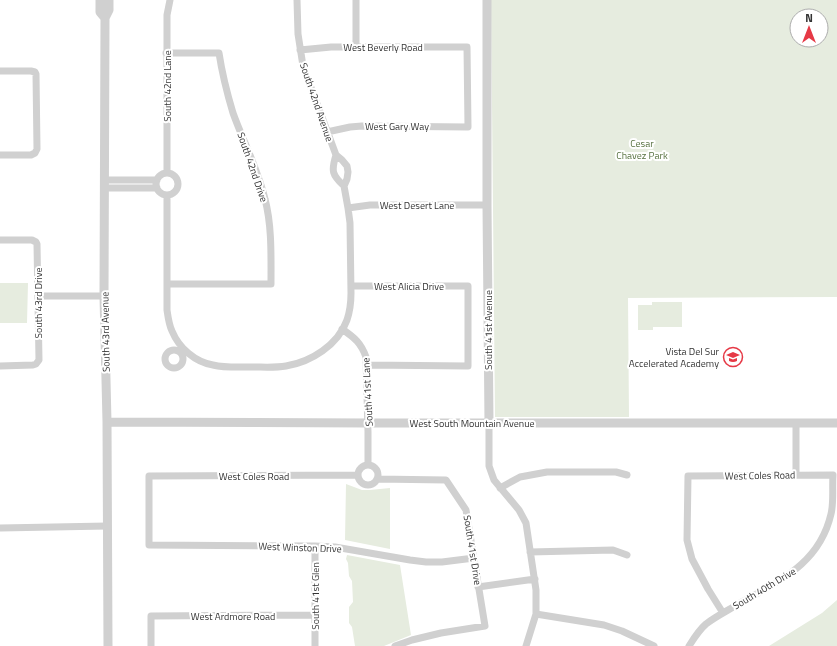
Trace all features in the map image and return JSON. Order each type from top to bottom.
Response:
[{"type":"street","name":"South 43rd Avenue","points":[[100,0],[100,12],[105,18]]},
{"type":"street","name":"South 43rd Avenue","points":[[108,646],[104,184],[105,18],[109,10],[110,0]]},
{"type":"street","name":"South 42nd Lane","points":[[167,173],[166,53],[167,15],[170,0]]},
{"type":"street","name":"South 42nd Avenue","points":[[297,0],[297,22],[303,66],[336,155],[346,166],[348,179],[344,186]]},
{"type":"street","points":[[356,0],[356,47]]},
{"type":"street","name":"South 41st Avenue","points":[[486,0],[489,466],[494,480],[519,510],[526,523],[536,590],[536,614],[526,646]]},
{"type":"street","name":"West Beverly Road","points":[[300,50],[319,47],[467,47],[468,127]]},
{"type":"street","name":"South 42nd Drive","points":[[166,53],[219,53],[223,78],[233,113],[254,163],[265,198],[270,232],[271,284],[167,284]]},
{"type":"street","points":[[0,71],[31,71],[35,72],[36,74],[37,149],[35,153],[30,155],[0,155]]},
{"type":"street","name":"West Gary Way","points":[[327,132],[362,126],[468,127]]},
{"type":"street","name":"South 42nd Avenue","points":[[167,284],[167,310],[172,331],[183,351],[202,362],[224,366],[285,367],[303,362],[324,350],[333,342],[342,329],[346,322],[350,308],[350,236],[348,208],[344,186],[334,175],[332,168],[336,155]]},
{"type":"street","points":[[167,173],[175,177],[178,186],[175,191],[170,194],[161,193],[157,188],[157,180],[161,175],[167,173]]},
{"type":"street","points":[[104,184],[157,180]]},
{"type":"street","points":[[104,184],[157,188]]},
{"type":"street","points":[[167,194],[167,284]]},
{"type":"street","name":"West Desert Lane","points":[[348,208],[370,205],[487,205]]},
{"type":"street","name":"South 43rd Drive","points":[[0,240],[32,240],[36,242],[38,247],[39,360],[36,364],[31,366],[0,366]]},
{"type":"street","name":"West Alicia Drive","points":[[351,286],[468,286],[468,366],[367,365]]},
{"type":"street","points":[[38,296],[104,296]]},
{"type":"street","name":"South 41st Lane","points":[[342,329],[360,344],[366,357],[368,465]]},
{"type":"street","name":"West South Mountain Avenue","points":[[107,422],[837,423]]},
{"type":"street","points":[[796,423],[796,475]]},
{"type":"street","points":[[368,465],[376,470],[378,476],[376,482],[371,485],[365,485],[360,481],[358,475],[360,469],[368,465]]},
{"type":"street","points":[[500,488],[520,477],[547,472],[616,472],[627,475]]},
{"type":"street","name":"West Coles Road","points":[[149,545],[149,476],[358,475]]},
{"type":"street","name":"West Coles Road","points":[[723,613],[692,560],[689,550],[687,540],[688,476],[832,475]]},
{"type":"street","name":"South 40th Drive","points":[[689,646],[698,632],[706,624],[789,575],[810,555],[825,534],[831,513],[832,475]]},
{"type":"street","name":"South 41st Drive","points":[[377,479],[446,480],[466,510],[485,626],[441,633],[395,646]]},
{"type":"street","points":[[0,528],[107,526]]},
{"type":"street","name":"West Winston Drive","points":[[149,545],[336,547],[426,562],[442,562],[474,558]]},
{"type":"street","name":"South 41st Glen","points":[[315,546],[315,646]]},
{"type":"street","points":[[530,552],[613,550],[627,555]]},
{"type":"street","points":[[478,587],[535,579]]},
{"type":"street","points":[[536,614],[604,625],[622,631],[654,646]]},
{"type":"street","name":"West Ardmore Road","points":[[150,646],[151,616],[314,616]]},
{"type":"green space","name":"Cesar Chavez Park","points":[[491,0],[837,0],[837,297],[628,298],[629,417],[495,417]]},
{"type":"green space","points":[[0,283],[28,283],[27,323],[0,323]]},
{"type":"green space","points":[[652,302],[682,302],[682,327],[653,327],[653,330],[638,330],[638,305],[652,305]]},
{"type":"green space","points":[[346,484],[362,490],[390,488],[390,549],[345,540]]},
{"type":"green space","points":[[347,555],[400,565],[411,635],[384,646],[355,646],[352,627],[349,623],[349,607],[353,602],[352,581],[349,576],[348,563],[346,559]]},
{"type":"green space","points":[[837,600],[837,646],[769,646],[822,613]]},
{"type":"place","name":"Vista Del Sur Accelerated Academy","points":[[733,357]]}]
